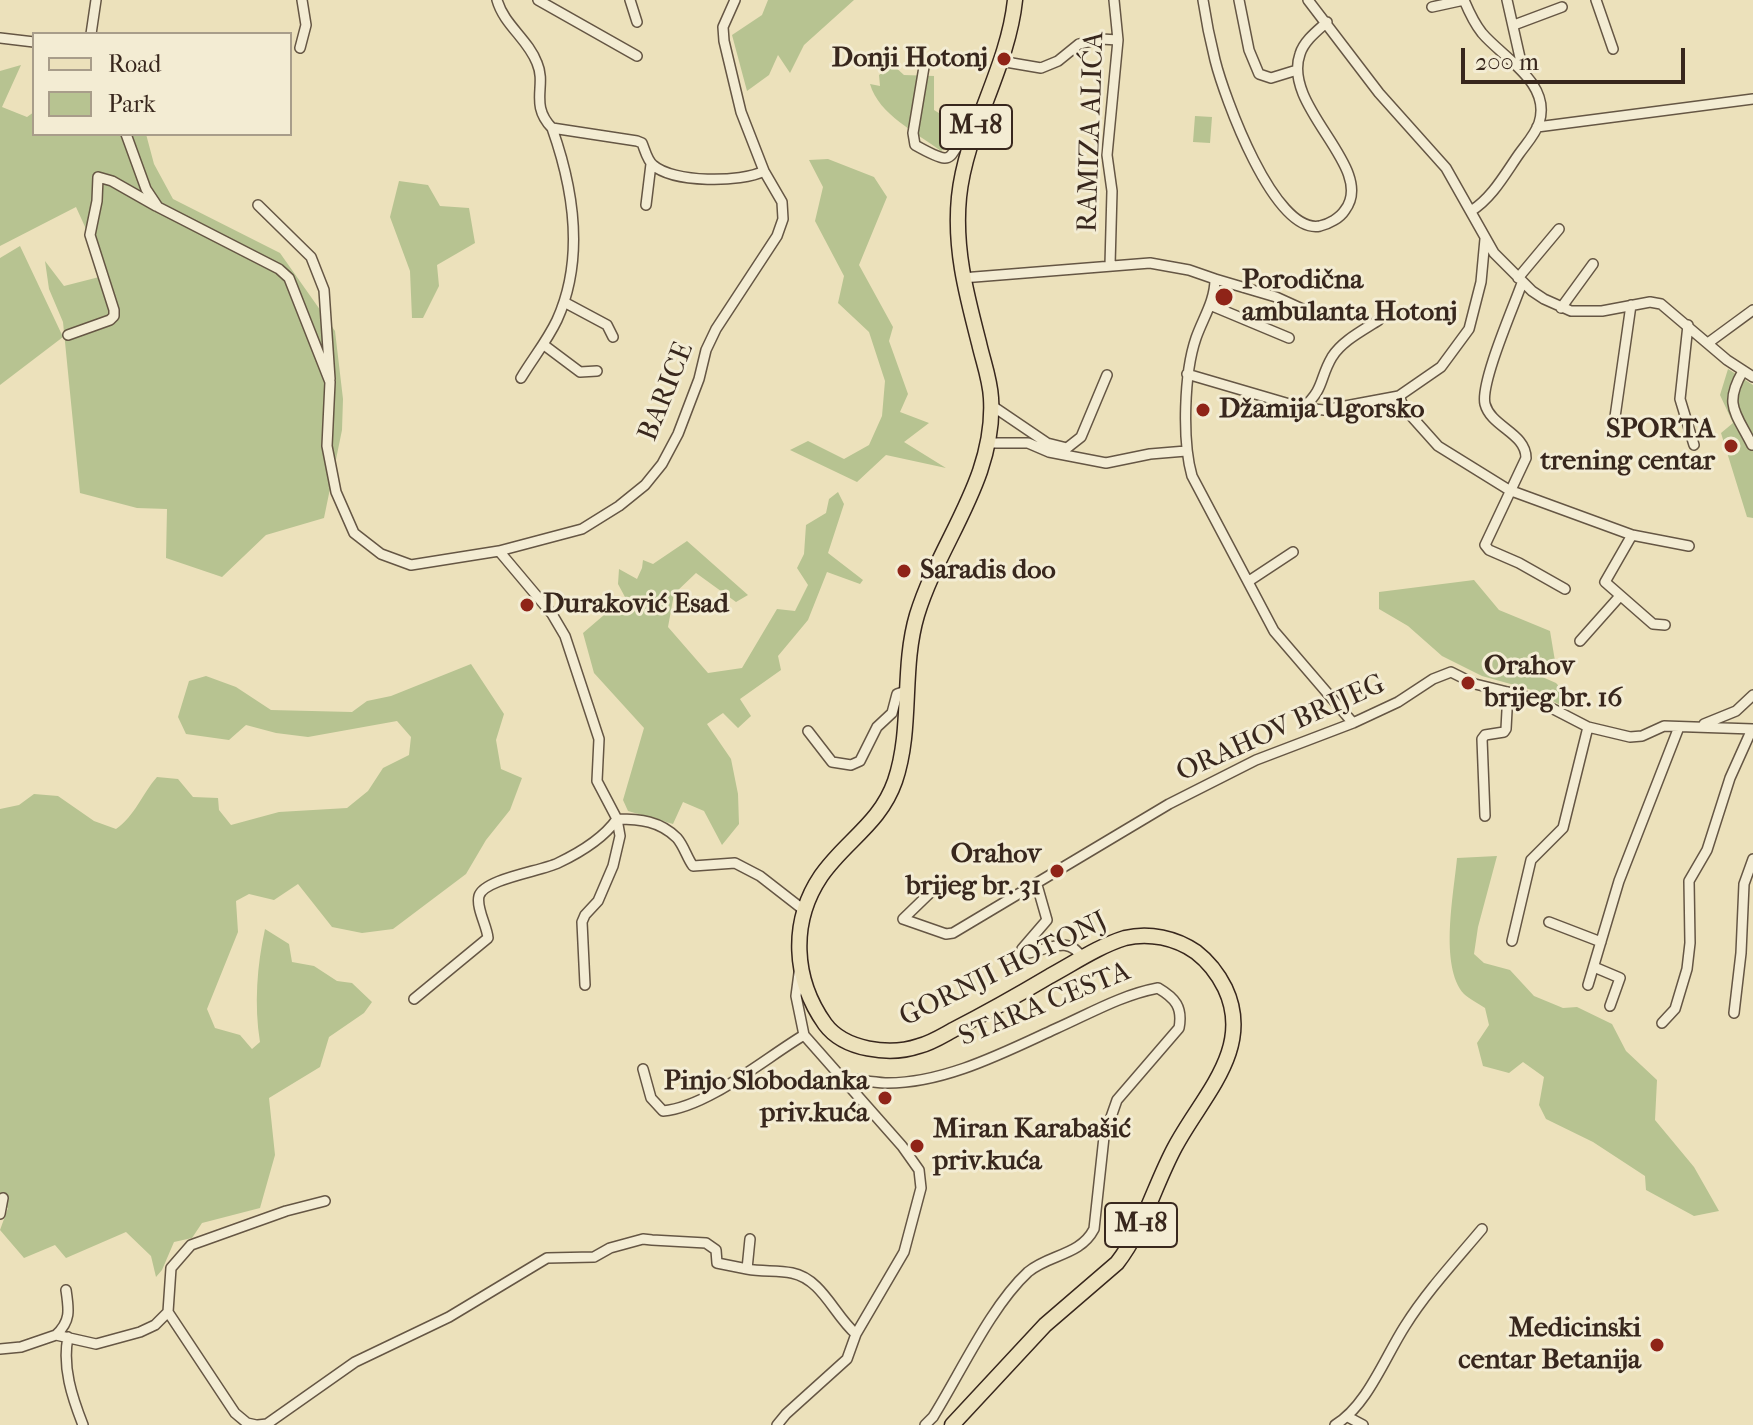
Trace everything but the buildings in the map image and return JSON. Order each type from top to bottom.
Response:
[{"type":"main road","name":"M-18","points":[[989,443],[991,405],[962,278],[957,228],[960,189],[976,127],[1000,61],[1015,0]]},
{"type":"main road","name":"GORNJI HOTONJ","points":[[952,1425],[1018,1351],[1117,1263],[1130,1246],[1173,1149],[1220,1074],[1230,1051],[1235,1024],[1232,1004],[1210,963],[1189,947],[1167,938],[1126,938],[1082,958],[991,1011],[922,1046],[903,1050],[877,1050],[848,1042],[836,1035],[812,1002],[800,970],[799,936],[805,911],[821,876],[873,822],[896,777],[903,744],[907,662],[917,615],[932,573],[976,483],[989,443]]},
{"type":"street","points":[[91,32],[96,0]]},
{"type":"street","points":[[300,48],[306,25],[302,0]]},
{"type":"street","points":[[497,0],[500,13],[538,66],[539,106],[544,120],[552,128],[565,164],[571,195],[574,258],[564,302],[544,345],[521,378]]},
{"type":"street","points":[[538,0],[637,56]]},
{"type":"street","points":[[630,0],[637,22]]},
{"type":"street","name":"BARICE","points":[[499,551],[582,529],[645,485],[662,464],[678,434],[716,329],[777,236],[783,219],[782,202],[764,171],[741,112],[724,41],[723,27],[735,0]]},
{"type":"street","name":"RAMIZA ALIĆA","points":[[1110,265],[1112,191],[1107,155],[1118,40],[1114,0]]},
{"type":"street","points":[[1203,0],[1215,62],[1251,158],[1287,213],[1301,224],[1314,226],[1331,222],[1345,211],[1351,197],[1351,183],[1344,165],[1302,97],[1297,70],[1300,53],[1327,22]]},
{"type":"street","points":[[1239,0],[1249,50],[1259,74],[1271,78],[1297,70]]},
{"type":"street","points":[[1308,0],[1379,93],[1446,168],[1485,239],[1520,280],[1561,308],[1589,312],[1650,302],[1661,304],[1753,377]]},
{"type":"street","points":[[1432,7],[1464,0],[1482,33],[1523,71]]},
{"type":"street","points":[[1471,211],[1481,206],[1498,185],[1537,127],[1541,108],[1523,71],[1507,0]]},
{"type":"street","points":[[1596,0],[1613,49]]},
{"type":"street","points":[[1514,25],[1562,7]]},
{"type":"street","points":[[0,38],[32,42]]},
{"type":"street","points":[[1000,61],[1041,68],[1058,61],[1079,44],[1101,39],[1118,40]]},
{"type":"street","points":[[923,62],[913,133],[915,145],[939,158],[946,158],[976,127]]},
{"type":"street","points":[[1537,127],[1753,99]]},
{"type":"street","points":[[552,128],[642,143],[651,164],[646,205]]},
{"type":"street","points":[[127,136],[146,189],[158,207]]},
{"type":"street","points":[[651,164],[683,177],[754,177],[764,171]]},
{"type":"street","points":[[68,335],[114,316],[90,235],[98,177],[112,181],[279,269],[289,278],[330,382]]},
{"type":"street","points":[[258,205],[311,257],[324,290],[331,368],[327,446],[336,492],[354,533],[381,554],[411,565],[499,551],[552,614],[565,636],[599,739],[597,781],[617,819],[620,836],[613,866],[598,901],[582,922],[585,985]]},
{"type":"street","points":[[1559,229],[1520,280],[1486,393],[1485,404],[1489,412],[1518,439],[1527,453],[1524,466],[1509,490],[1485,545],[1489,550],[1530,568],[1565,589]]},
{"type":"street","points":[[1187,374],[1303,408],[1324,410],[1399,396],[1441,367],[1469,329],[1481,282],[1485,239]]},
{"type":"street","points":[[962,278],[1110,265],[1162,264],[1276,297],[1309,312]]},
{"type":"street","points":[[1561,308],[1593,264]]},
{"type":"street","points":[[1215,279],[1210,305],[1196,338],[1187,374],[1186,451],[1192,476],[1274,631],[1353,723]]},
{"type":"street","points":[[564,302],[607,325],[613,337]]},
{"type":"street","points":[[1210,305],[1289,338]]},
{"type":"street","points":[[1613,431],[1631,305]]},
{"type":"street","points":[[1708,343],[1753,310]]},
{"type":"street","points":[[1303,408],[1317,395],[1338,348],[1379,320]]},
{"type":"street","points":[[1688,325],[1680,399],[1694,445]]},
{"type":"street","points":[[544,345],[580,372],[597,371]]},
{"type":"street","points":[[1743,371],[1732,390],[1731,399],[1752,445]]},
{"type":"street","points":[[991,405],[1047,443],[1067,448],[1081,437],[1107,375]]},
{"type":"street","points":[[1399,396],[1410,416],[1438,446],[1462,464],[1509,490],[1632,535],[1689,546]]},
{"type":"street","points":[[989,443],[1028,443],[1049,452],[1106,463],[1186,451]]},
{"type":"street","points":[[1632,535],[1625,551],[1605,579],[1606,585],[1653,624],[1665,625]]},
{"type":"street","points":[[1249,581],[1293,552]]},
{"type":"street","points":[[1580,641],[1620,596]]},
{"type":"street","name":"ORAHOV BRIJEG","points":[[933,890],[903,919],[946,934],[963,928],[1181,798],[1256,760],[1353,723],[1451,672],[1475,684],[1532,698],[1588,727],[1637,738],[1658,727],[1752,729],[1730,778],[1707,850],[1689,881],[1690,943],[1687,969],[1675,1009],[1662,1023]]},
{"type":"street","points":[[808,731],[832,762],[851,765],[860,761],[877,727],[892,713],[897,694],[906,691]]},
{"type":"street","points":[[1485,816],[1482,739],[1485,735],[1506,729],[1508,692]]},
{"type":"street","name":"ORAHOV BRIJEG","points":[[1698,728],[1725,718],[1753,695]]},
{"type":"street","points":[[1512,941],[1531,860],[1563,828],[1588,727]]},
{"type":"street","points":[[1588,985],[1619,881],[1679,727]]},
{"type":"street","points":[[617,819],[656,823],[678,839],[693,866],[735,863],[760,876],[805,911]]},
{"type":"street","points":[[414,999],[488,938],[479,904],[482,891],[503,880],[556,864],[578,853],[605,833],[617,819]]},
{"type":"street","points":[[1734,1013],[1744,884],[1753,859]]},
{"type":"street","points":[[1037,885],[1047,920],[1022,949],[1028,953],[1067,944],[1076,948],[1082,958]]},
{"type":"street","points":[[1549,922],[1601,942]]},
{"type":"street","points":[[1594,967],[1620,978],[1610,1006]]},
{"type":"street","points":[[777,1425],[847,1359],[856,1334],[904,1252],[921,1188],[919,1170],[902,1146],[804,1035],[796,996],[800,970]]},
{"type":"street","name":"STARA CESTA","points":[[841,1078],[886,1083],[969,1066],[1141,991],[1158,988],[1175,999],[1181,1016],[1179,1028],[1117,1100],[1104,1137],[1094,1229],[1089,1239],[1080,1247],[1028,1273],[998,1310],[933,1417],[925,1425]]},
{"type":"street","points":[[643,1069],[651,1098],[663,1111],[678,1110],[712,1096],[804,1035]]},
{"type":"street","points":[[0,1214],[3,1198]]},
{"type":"street","points":[[325,1201],[286,1211],[191,1245],[171,1268],[168,1312],[235,1413],[247,1423],[267,1424],[355,1362],[449,1317],[547,1258],[594,1257],[610,1248],[643,1239],[706,1243],[716,1250],[717,1263],[790,1273],[808,1279],[856,1334]]},
{"type":"street","points":[[1335,1425],[1348,1417],[1381,1369],[1406,1324],[1482,1229]]},
{"type":"street","points":[[747,1269],[750,1239]]},
{"type":"street","points":[[56,1335],[70,1313],[66,1290]]},
{"type":"street","points":[[0,1349],[21,1347],[56,1335],[96,1344],[140,1332],[155,1325],[168,1312]]},
{"type":"street","points":[[68,1337],[66,1363],[83,1425]]},
{"type":"street","points":[[1348,1417],[1363,1425]]},
{"type":"green space","points":[[768,0],[854,0],[804,45],[790,73],[778,55],[769,75],[747,91],[732,35],[762,15]]},
{"type":"green space","points":[[21,65],[2,107],[27,117],[32,113],[32,136],[147,136],[154,164],[173,199],[280,253],[335,331],[343,399],[342,430],[324,518],[266,535],[222,577],[166,558],[167,509],[137,508],[80,493],[63,322],[49,289],[45,261],[64,286],[107,275],[76,207],[0,246],[0,71]]},
{"type":"green space","points":[[893,65],[904,75],[934,76],[934,110],[960,126],[957,138],[941,151],[890,114],[875,95],[870,84],[880,86],[879,75]]},
{"type":"green space","points":[[1195,116],[1212,117],[1210,143],[1193,142]]},
{"type":"green space","points":[[828,159],[874,177],[887,197],[859,265],[893,327],[889,341],[908,394],[900,412],[929,423],[904,442],[946,468],[886,455],[857,482],[790,450],[808,441],[844,459],[869,445],[882,416],[885,381],[869,332],[838,303],[844,276],[815,221],[823,187],[809,160]]},
{"type":"green space","points":[[399,181],[428,185],[440,206],[469,208],[475,243],[437,265],[439,286],[423,318],[412,318],[410,271],[390,217]]},
{"type":"green space","points":[[20,246],[63,337],[0,385],[0,258]]},
{"type":"green space","name":"SPORTA trening centar","points":[[1728,369],[1753,385],[1753,518],[1747,517],[1721,433],[1733,423],[1720,395]]},
{"type":"green space","points":[[838,492],[844,504],[828,553],[863,580],[860,584],[827,572],[808,620],[778,656],[781,670],[740,699],[751,716],[738,728],[723,713],[707,724],[731,759],[738,794],[739,824],[722,845],[704,811],[683,802],[673,824],[628,811],[623,800],[644,728],[594,673],[583,633],[625,597],[618,584],[619,569],[637,579],[643,560],[653,564],[687,541],[748,595],[736,602],[696,573],[674,594],[668,627],[708,673],[742,668],[777,609],[795,611],[808,585],[797,568],[804,554],[806,525],[826,513],[829,499]]},
{"type":"green space","points":[[1474,580],[1499,610],[1550,631],[1555,661],[1537,665],[1540,676],[1556,683],[1570,698],[1566,708],[1532,690],[1482,676],[1442,656],[1408,626],[1379,609],[1379,592]]},
{"type":"green space","points":[[471,664],[504,714],[496,740],[501,769],[522,778],[510,810],[486,840],[466,874],[393,929],[362,933],[332,927],[298,884],[274,900],[249,894],[236,901],[238,932],[207,1009],[215,1028],[240,1035],[252,1049],[260,1042],[257,985],[265,929],[289,944],[292,962],[314,966],[337,981],[352,983],[372,1002],[364,1013],[329,1037],[320,1067],[269,1098],[275,1155],[260,1208],[202,1223],[192,1238],[174,1242],[156,1277],[151,1256],[126,1232],[66,1258],[55,1245],[24,1258],[0,1230],[8,1208],[0,1204],[0,809],[19,805],[34,794],[58,796],[94,821],[116,829],[128,818],[157,777],[178,779],[193,797],[218,798],[219,810],[231,825],[279,812],[347,808],[368,791],[383,768],[409,755],[411,737],[397,721],[308,737],[246,725],[229,740],[186,734],[178,717],[189,681],[206,676],[236,687],[271,710],[352,712],[367,701],[391,696]]},
{"type":"green space","points":[[1497,856],[1474,954],[1484,963],[1510,970],[1534,996],[1563,1008],[1577,1007],[1612,1024],[1626,1051],[1657,1080],[1655,1120],[1694,1167],[1719,1211],[1694,1216],[1646,1190],[1645,1176],[1593,1142],[1546,1119],[1539,1105],[1544,1077],[1523,1062],[1509,1073],[1483,1066],[1477,1043],[1489,1025],[1485,1008],[1464,994],[1456,982],[1450,948],[1451,909],[1457,858]]},
{"type":"place","name":"Donji Hotonj","points":[[1004,59]]},
{"type":"place","name":"Porodična ambulanta Hotonj","points":[[1224,297]]},
{"type":"place","name":"Džamija Ugorsko","points":[[1203,410]]},
{"type":"place","name":"SPORTA trening centar","points":[[1731,446]]},
{"type":"place","name":"Saradis doo","points":[[904,571]]},
{"type":"place","name":"Duraković Esad","points":[[527,605]]},
{"type":"place","name":"Orahov brijeg br. 16","points":[[1468,683]]},
{"type":"place","name":"Orahov brijeg br. 31","points":[[1057,871]]},
{"type":"place","name":"Pinjo Slobodanka priv.kuća","points":[[885,1098]]},
{"type":"place","name":"Miran Karabašić priv.kuća","points":[[917,1146]]},
{"type":"place","name":"Medicinski centar Betanija","points":[[1657,1345]]}]
